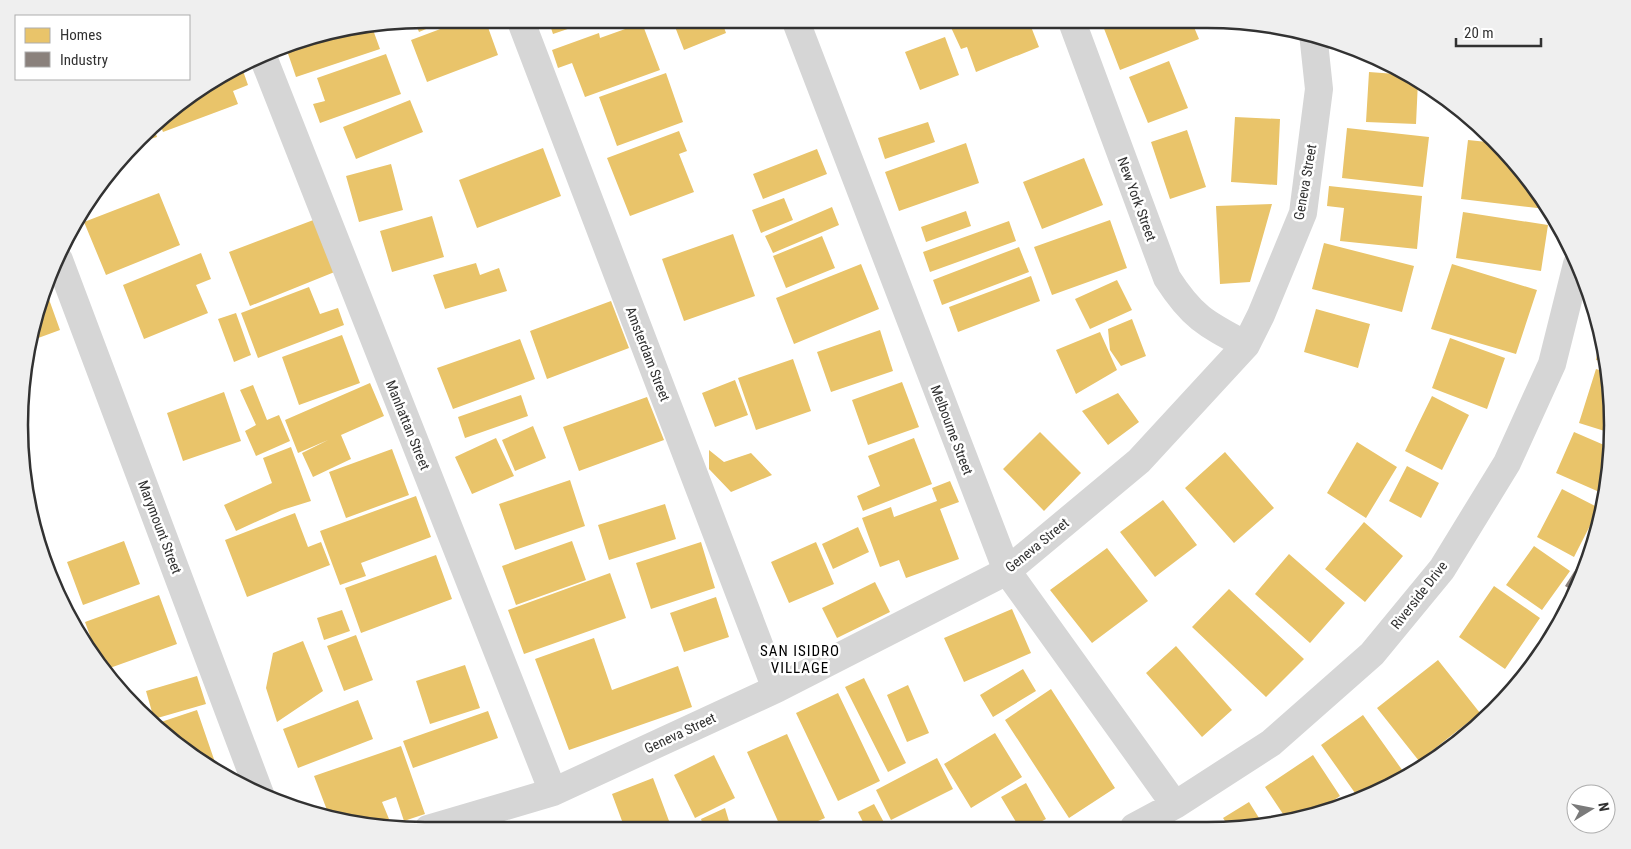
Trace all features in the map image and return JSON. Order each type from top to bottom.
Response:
[{"type":"street","name":"Amsterdam Street","points":[[523,28],[776,689]]},
{"type":"street","name":"Melbourne Street","points":[[798,28],[1007,571],[1175,805]]},
{"type":"street","name":"New York Street","points":[[1074,28],[1167,278],[1183,304],[1207,325],[1246,345]]},
{"type":"street","name":"Geneva Street","points":[[452,822],[553,792],[776,689],[1007,571],[1140,461],[1246,345],[1261,315],[1303,213],[1319,90],[1314,43]]},
{"type":"street","name":"Manhattan Street","points":[[265,61],[553,792]]},
{"type":"street","name":"Marymount Street","points":[[62,264],[256,784]]},
{"type":"street","name":"Riverside Drive","points":[[1143,822],[1175,805],[1271,743],[1372,654],[1442,569],[1507,463],[1548,373],[1574,276]]},
{"type":"building: Homes","points":[[417,28],[429,28],[419,32]]},
{"type":"building: Homes","points":[[443,28],[488,28],[498,55],[427,82],[411,40]]},
{"type":"building: Homes","points":[[551,28],[571,28],[553,34]]},
{"type":"building: Homes","points":[[628,28],[644,28],[660,70],[585,97],[572,63],[558,68],[552,50],[599,33],[600,38]]},
{"type":"building: Homes","points":[[675,28],[724,28],[726,33],[684,50]]},
{"type":"building: Homes","points":[[951,28],[1032,28],[1039,47],[976,72],[967,47],[961,49]]},
{"type":"building: Homes","points":[[1104,28],[1194,28],[1199,39],[1120,70]]},
{"type":"building: Homes","points":[[373,31],[380,49],[296,77],[288,53],[322,41]]},
{"type":"building: Homes","points":[[945,37],[959,75],[920,90],[905,52]]},
{"type":"building: Homes","points":[[386,54],[401,94],[320,123],[313,104],[325,101],[317,78]]},
{"type":"building: Homes","points":[[1169,61],[1188,108],[1148,123],[1129,77]]},
{"type":"building: Homes","points":[[243,71],[248,85],[233,91],[238,104],[163,132],[161,128],[163,126],[204,94]]},
{"type":"building: Homes","points":[[1369,72],[1392,74],[1418,88],[1416,124],[1366,122]]},
{"type":"building: Homes","points":[[666,73],[683,122],[617,146],[599,97]]},
{"type":"building: Homes","points":[[410,100],[423,132],[356,159],[343,127]]},
{"type":"building: Homes","points":[[1235,117],[1280,119],[1277,185],[1231,182]]},
{"type":"building: Homes","points":[[928,122],[935,142],[885,159],[878,138]]},
{"type":"building: Homes","points":[[1347,128],[1429,137],[1423,187],[1342,178]]},
{"type":"building: Homes","points":[[1187,130],[1206,187],[1170,199],[1151,142]]},
{"type":"building: Homes","points":[[679,131],[687,151],[679,154],[694,192],[630,216],[607,158]]},
{"type":"building: Homes","points":[[156,133],[157,137],[149,139]]},
{"type":"building: Homes","points":[[1468,140],[1485,142],[1505,163],[1540,208],[1461,199]]},
{"type":"building: Homes","points":[[966,143],[979,183],[899,211],[885,172]]},
{"type":"building: Homes","points":[[543,148],[561,196],[477,228],[459,180]]},
{"type":"building: Homes","points":[[817,149],[827,174],[763,199],[753,174]]},
{"type":"building: Homes","points":[[1084,158],[1103,205],[1042,229],[1023,182]]},
{"type":"building: Homes","points":[[391,164],[403,210],[359,222],[346,176]]},
{"type":"building: Homes","points":[[1329,186],[1422,196],[1417,249],[1340,241],[1344,208],[1327,206]]},
{"type":"building: Homes","points":[[159,193],[180,245],[106,275],[84,222]]},
{"type":"building: Homes","points":[[784,198],[793,220],[761,233],[752,210]]},
{"type":"building: Homes","points":[[1272,204],[1250,282],[1220,284],[1216,206]]},
{"type":"building: Homes","points":[[832,207],[839,225],[773,253],[765,236]]},
{"type":"building: Homes","points":[[966,211],[971,226],[926,242],[921,227]]},
{"type":"building: Homes","points":[[1463,212],[1548,225],[1541,271],[1456,258]]},
{"type":"building: Homes","points":[[432,216],[444,257],[392,272],[380,231]]},
{"type":"building: Homes","points":[[316,219],[337,271],[250,306],[229,252]]},
{"type":"building: Homes","points":[[1110,220],[1127,268],[1052,295],[1034,247]]},
{"type":"building: Homes","points":[[1009,221],[1016,241],[930,272],[923,252]]},
{"type":"building: Homes","points":[[733,234],[755,296],[684,321],[662,259]]},
{"type":"building: Homes","points":[[822,236],[835,268],[786,288],[773,256]]},
{"type":"building: Homes","points":[[1324,243],[1414,266],[1402,312],[1312,289]]},
{"type":"building: Homes","points":[[1019,247],[1029,272],[942,305],[933,280]]},
{"type":"building: Homes","points":[[201,253],[211,279],[196,285],[208,313],[144,339],[123,285]]},
{"type":"building: Homes","points":[[476,263],[480,275],[499,268],[507,291],[445,309],[433,275]]},
{"type":"building: Homes","points":[[861,264],[879,309],[794,344],[776,298]]},
{"type":"building: Homes","points":[[1452,264],[1537,290],[1516,354],[1431,329]]},
{"type":"building: Homes","points":[[1031,276],[1040,301],[958,332],[949,307]]},
{"type":"building: Homes","points":[[1117,280],[1132,310],[1090,329],[1075,299]]},
{"type":"building: Homes","points":[[309,287],[320,314],[338,308],[344,325],[258,358],[241,313]]},
{"type":"building: Homes","points":[[49,298],[60,330],[37,338]]},
{"type":"building: Homes","points":[[611,301],[629,348],[547,379],[530,331]]},
{"type":"building: Homes","points":[[1316,309],[1370,324],[1358,368],[1304,352]]},
{"type":"building: Homes","points":[[236,313],[251,355],[234,362],[218,319]]},
{"type":"building: Homes","points":[[1132,319],[1146,356],[1121,366],[1110,350],[1108,329]]},
{"type":"building: Homes","points":[[880,330],[893,371],[831,392],[817,352]]},
{"type":"building: Homes","points":[[1100,332],[1117,370],[1076,394],[1056,350]]},
{"type":"building: Homes","points":[[342,335],[360,383],[299,405],[282,357]]},
{"type":"building: Homes","points":[[1450,338],[1505,358],[1487,409],[1432,388]]},
{"type":"building: Homes","points":[[520,339],[535,379],[453,409],[437,368]]},
{"type":"building: Homes","points":[[793,359],[811,411],[756,430],[738,378]]},
{"type":"building: Homes","points":[[1596,369],[1600,370],[1604,431],[1579,423]]},
{"type":"building: Homes","points":[[735,380],[748,415],[715,427],[702,393]]},
{"type":"building: Homes","points":[[902,382],[919,427],[868,445],[852,400]]},
{"type":"building: Homes","points":[[370,383],[384,416],[341,435],[351,459],[313,477],[302,453],[328,440],[298,453],[285,420]]},
{"type":"building: Homes","points":[[253,385],[267,420],[279,415],[290,441],[256,456],[245,431],[256,425],[240,390]]},
{"type":"building: Homes","points":[[224,392],[241,441],[183,461],[167,413]]},
{"type":"building: Homes","points":[[1118,393],[1139,422],[1108,445],[1082,411]]},
{"type":"building: Homes","points":[[521,395],[528,416],[465,438],[458,417]]},
{"type":"building: Homes","points":[[1432,396],[1469,415],[1442,470],[1405,451]]},
{"type":"building: Homes","points":[[647,397],[664,440],[579,471],[563,427]]},
{"type":"building: Homes","points":[[533,426],[546,458],[515,471],[502,440]]},
{"type":"building: Homes","points":[[1040,432],[1081,473],[1044,511],[1003,469]]},
{"type":"building: Homes","points":[[1574,432],[1603,445],[1598,491],[1556,473]]},
{"type":"building: Homes","points":[[496,438],[514,476],[472,494],[455,457]]},
{"type":"building: Homes","points":[[914,438],[932,484],[863,511],[857,496],[880,486],[868,456]]},
{"type":"building: Homes","points":[[1357,442],[1397,467],[1366,518],[1327,493]]},
{"type":"building: Homes","points":[[291,447],[311,501],[282,510],[236,531],[224,505],[272,483],[263,458]]},
{"type":"building: Homes","points":[[392,449],[409,495],[346,518],[329,472]]},
{"type":"building: Homes","points":[[709,450],[724,462],[751,453],[772,475],[731,492],[709,469]]},
{"type":"building: Homes","points":[[1225,452],[1274,508],[1234,543],[1185,488]]},
{"type":"building: Homes","points":[[1407,466],[1439,483],[1421,518],[1389,501]]},
{"type":"building: Homes","points":[[570,480],[585,526],[515,550],[499,504]]},
{"type":"building: Homes","points":[[950,481],[959,502],[940,509],[959,559],[906,578],[899,560],[880,567],[862,518],[891,507],[894,517],[937,501],[932,488]]},
{"type":"building: Homes","points":[[1562,489],[1595,506],[1591,524],[1574,557],[1537,537]]},
{"type":"building: Homes","points":[[416,496],[431,537],[361,563],[366,576],[340,585],[320,531]]},
{"type":"building: Homes","points":[[1163,500],[1197,545],[1155,577],[1120,532]]},
{"type":"building: Homes","points":[[665,504],[676,539],[609,560],[598,525]]},
{"type":"building: Homes","points":[[295,513],[308,547],[321,542],[330,565],[247,597],[225,540]]},
{"type":"building: Homes","points":[[1364,522],[1403,556],[1365,602],[1325,569]]},
{"type":"building: Homes","points":[[858,527],[869,552],[833,569],[822,544]]},
{"type":"building: Homes","points":[[124,541],[140,584],[83,605],[67,562]]},
{"type":"building: Homes","points":[[572,541],[586,580],[516,605],[502,566]]},
{"type":"building: Homes","points":[[701,542],[715,588],[651,609],[636,563]]},
{"type":"building: Homes","points":[[816,542],[834,584],[789,603],[771,562]]},
{"type":"building: Homes","points":[[1534,546],[1570,571],[1542,610],[1506,585]]},
{"type":"building: Homes","points":[[1107,548],[1148,601],[1092,643],[1050,590]]},
{"type":"building: Homes","points":[[1289,554],[1345,603],[1310,643],[1255,594]]},
{"type":"building: Homes","points":[[436,555],[452,599],[361,633],[345,588]]},
{"type":"building: Homes","points":[[610,573],[626,618],[524,654],[508,610]]},
{"type":"building: Homes","points":[[875,582],[890,612],[837,638],[822,608]]},
{"type":"building: Homes","points":[[1494,586],[1540,618],[1505,669],[1459,637]]},
{"type":"building: Homes","points":[[1229,589],[1304,659],[1266,697],[1192,627]]},
{"type":"building: Homes","points":[[159,595],[177,644],[111,668],[92,642],[85,622]]},
{"type":"building: Homes","points":[[716,597],[729,637],[684,652],[670,613]]},
{"type":"building: Homes","points":[[1012,609],[1031,653],[964,682],[944,638]]},
{"type":"building: Homes","points":[[342,610],[350,631],[324,640],[317,618]]},
{"type":"building: Homes","points":[[356,635],[373,680],[344,691],[327,646]]},
{"type":"building: Homes","points":[[594,638],[612,690],[678,666],[692,707],[569,750],[535,659]]},
{"type":"building: Homes","points":[[303,641],[323,691],[277,722],[266,688],[273,653]]},
{"type":"building: Homes","points":[[1176,646],[1232,710],[1202,737],[1146,673]]},
{"type":"building: Homes","points":[[1438,660],[1479,712],[1418,760],[1377,708]]},
{"type":"building: Homes","points":[[465,665],[480,708],[430,724],[416,681]]},
{"type":"building: Homes","points":[[1023,669],[1036,691],[993,717],[980,695]]},
{"type":"building: Homes","points":[[197,676],[206,704],[158,718],[152,713],[146,691]]},
{"type":"building: Homes","points":[[864,678],[906,763],[888,772],[845,687]]},
{"type":"building: Homes","points":[[908,685],[929,733],[907,742],[887,695]]},
{"type":"building: Homes","points":[[1051,689],[1115,788],[1069,818],[1005,720]]},
{"type":"building: Homes","points":[[838,693],[880,781],[838,801],[796,713]]},
{"type":"building: Homes","points":[[358,700],[373,739],[298,768],[283,729]]},
{"type":"building: Homes","points":[[197,710],[215,761],[204,755],[162,722]]},
{"type":"building: Homes","points":[[488,711],[498,738],[413,768],[403,741]]},
{"type":"building: Homes","points":[[1363,715],[1402,770],[1382,781],[1355,792],[1321,745]]},
{"type":"building: Homes","points":[[995,733],[1022,777],[971,808],[944,764]]},
{"type":"building: Homes","points":[[787,734],[825,818],[816,822],[778,822],[747,752]]},
{"type":"building: Homes","points":[[401,746],[425,814],[404,821],[396,797],[382,802],[389,819],[387,820],[327,809],[314,776]]},
{"type":"building: Homes","points":[[714,755],[735,798],[695,818],[674,775]]},
{"type":"building: Homes","points":[[1313,755],[1340,796],[1334,800],[1309,808],[1283,814],[1265,787]]},
{"type":"building: Homes","points":[[937,758],[953,789],[891,820],[876,790]]},
{"type":"building: Homes","points":[[653,778],[669,822],[622,822],[612,794]]},
{"type":"building: Homes","points":[[1026,783],[1046,819],[1040,822],[1016,822],[1001,797]]},
{"type":"building: Homes","points":[[1249,802],[1259,818],[1225,821],[1223,818]]},
{"type":"building: Homes","points":[[874,804],[884,822],[863,822],[858,812]]},
{"type":"building: Homes","points":[[725,808],[729,822],[702,822],[701,819]]},
{"type":"building: Industry","points":[[1575,569],[1568,588],[1565,586]]},
{"type":"district","name":"SAN ISIDRO VILLAGE","points":[[800,660]]}]
